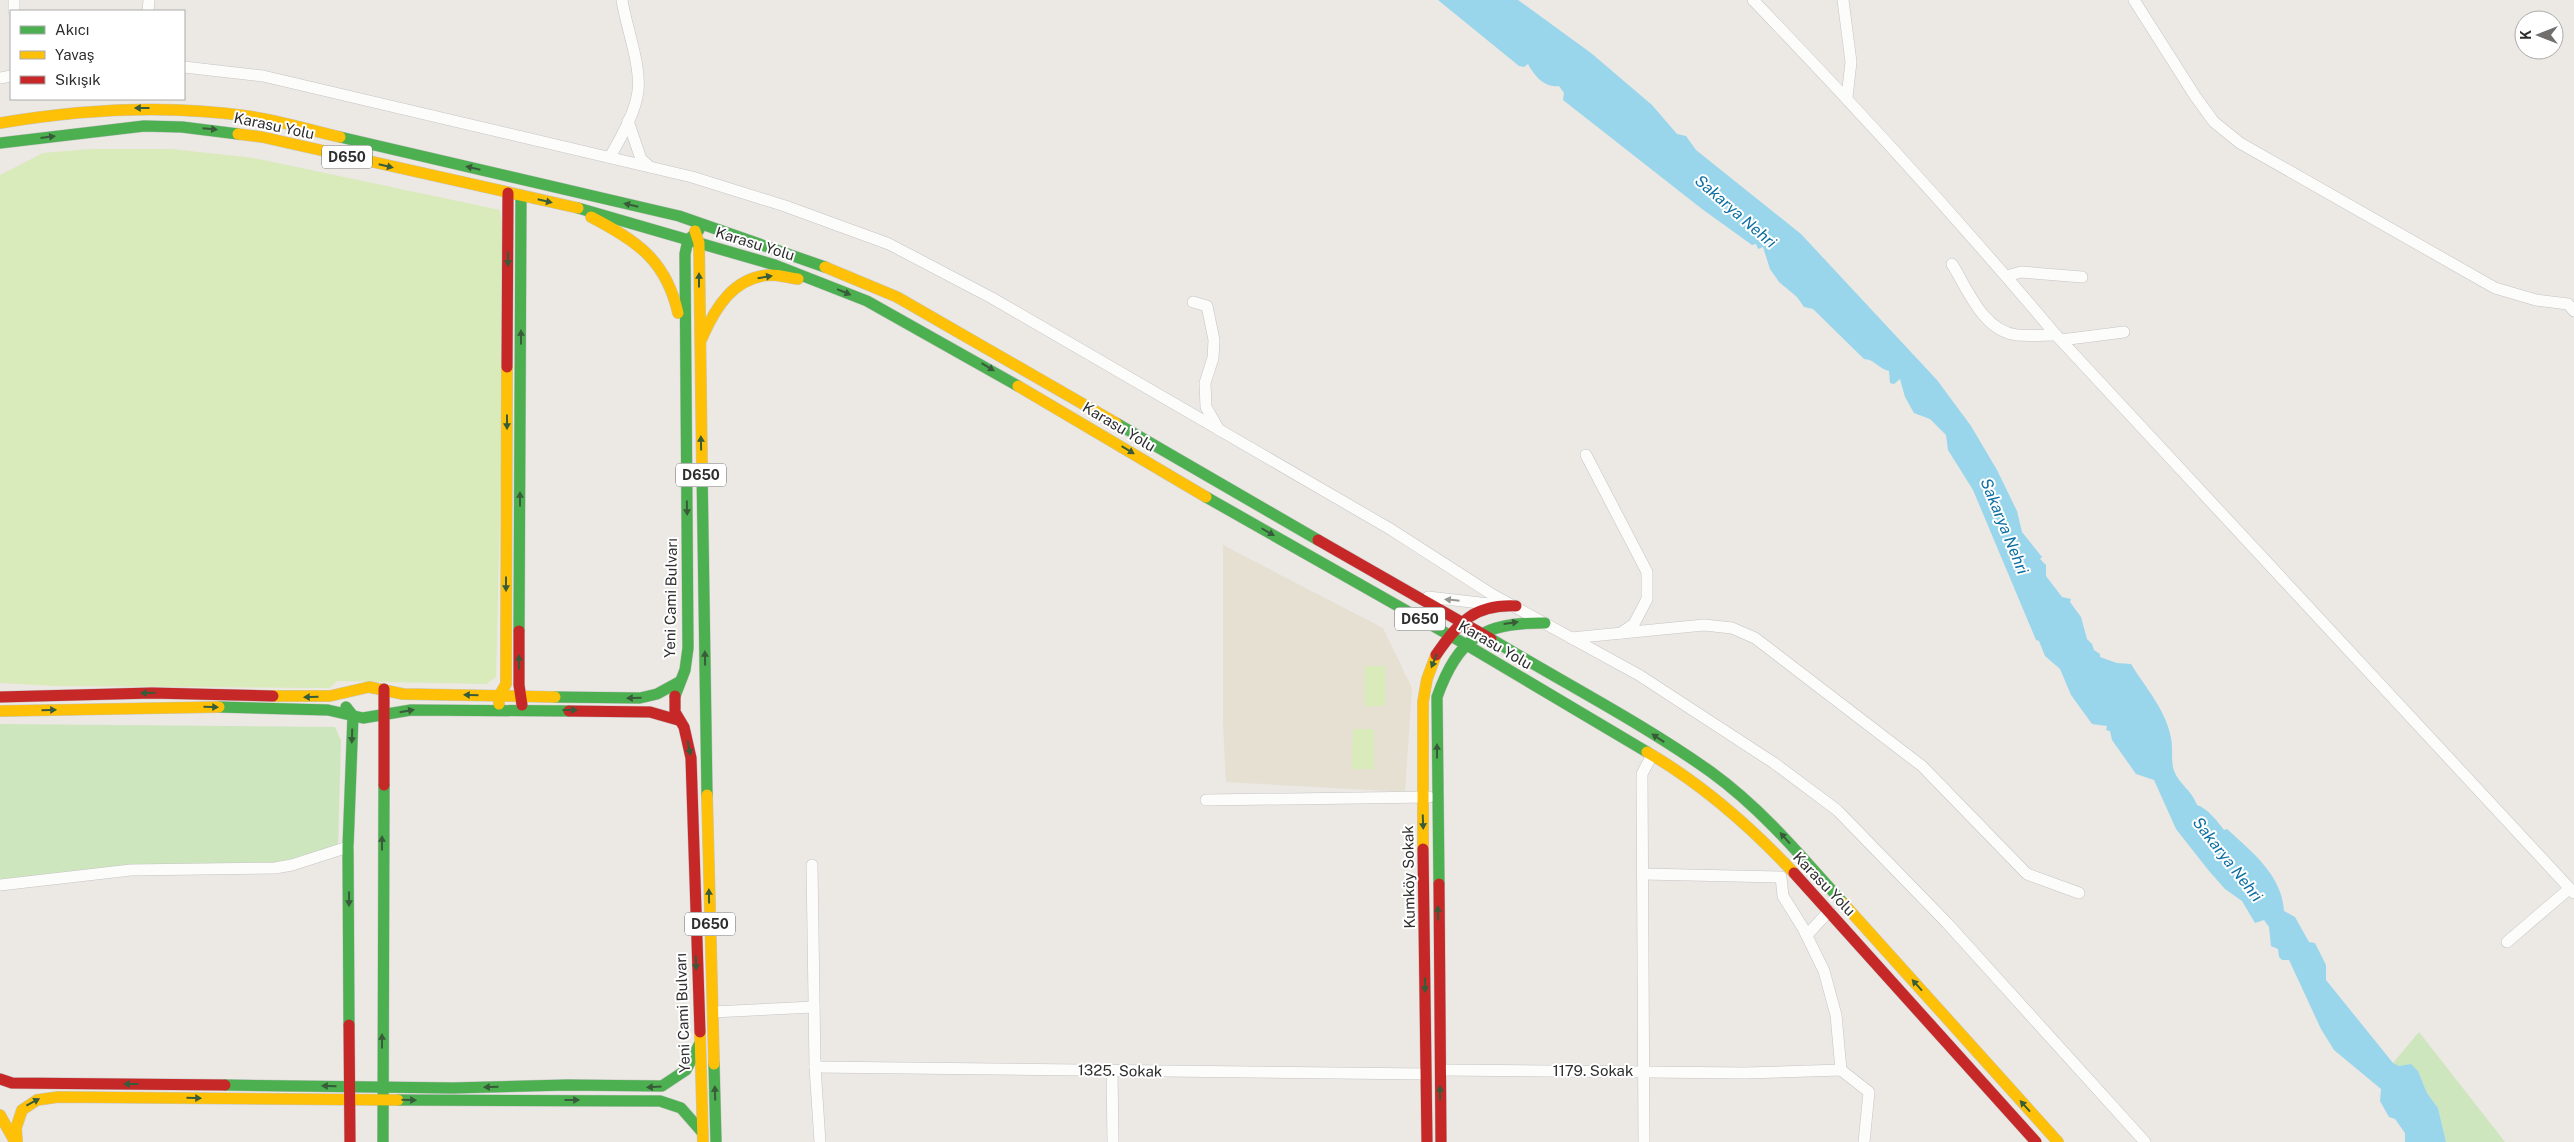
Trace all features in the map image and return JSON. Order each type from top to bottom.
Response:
[{"type":"main road","name":"Karasu Yolu","points":[[0,123],[66,112],[138,108],[185,109],[249,116],[679,216],[840,272],[897,297],[1463,623],[1661,740],[1712,773],[1771,823],[2058,1142]]},
{"type":"main road","name":"Karasu Yolu","points":[[0,144],[144,126],[182,127],[262,136],[573,207],[694,238],[775,265],[867,301],[942,341],[1465,644],[1652,755],[1702,788],[1761,838],[2036,1142]]},
{"type":"main road","points":[[500,710],[499,696],[506,684],[508,193]]},
{"type":"main road","points":[[522,196],[519,685],[522,696],[522,710]]},
{"type":"main road","points":[[573,207],[631,238],[649,252],[665,274],[676,297],[685,355]]},
{"type":"main road","name":"D650","points":[[679,216],[694,238]]},
{"type":"main road","points":[[694,238],[711,227]]},
{"type":"main road","name":"Yeni Cami Bulvarı","points":[[694,238],[699,345],[716,1142]]},
{"type":"main road","name":"Yeni Cami Bulvarı","points":[[694,238],[685,254],[688,648],[685,670],[678,682],[674,703],[678,720],[684,727],[691,758],[703,1137]]},
{"type":"main road","points":[[699,345],[713,312],[722,300],[743,284],[770,275],[824,283]]},
{"type":"main road","points":[[1496,605],[1516,606]]},
{"type":"main road","name":"Kumköy Sokak","points":[[1427,1142],[1422,797],[1423,702],[1427,679],[1435,656],[1449,636],[1479,610],[1496,605]]},
{"type":"main road","points":[[1478,633],[1507,624],[1545,623]]},
{"type":"main road","name":"Kumköy Sokak","points":[[1441,1142],[1437,697],[1451,665],[1465,644],[1478,633]]},
{"type":"main road","points":[[0,697],[152,693],[308,697],[330,696],[369,687],[404,694],[640,698],[657,694],[678,682],[692,683],[705,693]]},
{"type":"main road","points":[[383,1142],[383,716],[386,702],[384,689]]},
{"type":"main road","points":[[348,691],[344,704],[353,716],[348,848],[350,1142]]},
{"type":"main road","points":[[0,711],[202,706],[328,710],[363,718],[411,710],[650,712],[693,724],[703,715],[706,706]]},
{"type":"main road","points":[[0,1079],[12,1083],[350,1087],[662,1086],[676,1080],[687,1071],[694,1061],[699,1046]]},
{"type":"main road","points":[[16,1142],[14,1121],[19,1112],[30,1102],[41,1098],[70,1096],[351,1100],[667,1101],[679,1105],[686,1111],[703,1137]]},
{"type":"main road","points":[[0,1115],[16,1142]]},
{"type":"street","points":[[610,158],[628,121],[638,90],[634,56],[622,0]]},
{"type":"street","points":[[1753,0],[1847,97],[2007,276],[2058,337],[2572,891],[2507,942]]},
{"type":"street","points":[[1843,0],[1852,62],[1847,97]]},
{"type":"street","points":[[2134,0],[2195,96],[2214,122],[2240,143],[2495,288],[2536,300],[2568,304],[2574,311]]},
{"type":"street","points":[[185,67],[262,76],[692,177],[785,206],[888,244],[992,298],[1392,530],[1493,595],[1639,675],[1774,763],[1837,810],[1954,930],[2145,1142]]},
{"type":"street","points":[[628,121],[641,159],[650,167]]},
{"type":"street","points":[[1952,264],[1984,317],[1995,327],[2016,335],[2058,337],[2124,332]]},
{"type":"street","points":[[2007,276],[2021,272],[2082,277]]},
{"type":"street","points":[[1192,302],[1207,306],[1214,340],[1213,358],[1205,383],[1206,407],[1220,431]]},
{"type":"street","points":[[1586,455],[1647,572],[1647,599],[1634,624],[1619,634]]},
{"type":"street","points":[[1409,592],[1434,598],[1496,605]]},
{"type":"street","points":[[1571,638],[1704,625],[1732,628],[1756,638],[1922,766],[2027,874],[2080,893]]},
{"type":"street","points":[[1644,1142],[1642,774],[1652,755]]},
{"type":"street","points":[[1206,800],[1437,797]]},
{"type":"street","points":[[0,885],[131,870],[275,868],[292,865],[348,848]]},
{"type":"street","points":[[1783,863],[1781,877],[1782,896],[1807,934],[1824,971],[1836,1015],[1841,1070],[1869,1092],[1864,1142]]},
{"type":"street","points":[[812,865],[815,1067],[820,1142]]},
{"type":"street","points":[[1643,874],[1781,877]]},
{"type":"street","points":[[1807,934],[1829,911]]},
{"type":"street","points":[[713,1012],[814,1007]]},
{"type":"street","name":"1325. Sokak","points":[[815,1067],[1425,1074]]},
{"type":"street","name":"1179. Sokak","points":[[1440,1070],[1745,1073],[1841,1070]]},
{"type":"street","points":[[1112,1071],[1113,1142]]},
{"type":"shaded area","points":[[1223,545],[1383,628],[1412,688],[1405,792],[1226,782],[1223,723]]},
{"type":"green space","points":[[91,149],[171,149],[254,158],[500,210],[506,260],[496,677],[486,684],[337,681],[330,688],[55,686],[0,683],[0,175],[43,153]]},
{"type":"green space","points":[[1365,666],[1385,666],[1385,706],[1365,706]]},
{"type":"green space","points":[[0,724],[335,727],[341,741],[338,847],[291,863],[0,883]]},
{"type":"green space","points":[[1353,729],[1374,729],[1374,769],[1352,769]]},
{"type":"green space","points":[[2419,1032],[2505,1142],[2446,1142],[2438,1108],[2427,1093],[2418,1071],[2406,1065],[2399,1066],[2393,1063]]},
{"type":"water","name":"Sakarya Nehri","points":[[1438,0],[1518,0],[1591,53],[1652,105],[1677,134],[1686,136],[1696,150],[1801,234],[1937,380],[1971,426],[1997,470],[2017,511],[2022,532],[2042,557],[2040,559],[2046,565],[2046,576],[2062,597],[2071,599],[2070,602],[2081,617],[2087,639],[2092,644],[2094,650],[2100,654],[2100,657],[2117,663],[2131,664],[2154,699],[2165,718],[2168,728],[2172,742],[2173,767],[2177,777],[2192,795],[2197,805],[2208,812],[2224,830],[2227,829],[2246,846],[2272,875],[2282,898],[2284,911],[2295,917],[2309,942],[2315,943],[2326,965],[2326,980],[2393,1063],[2399,1066],[2411,1064],[2418,1071],[2427,1093],[2438,1108],[2446,1142],[2405,1142],[2405,1133],[2395,1119],[2389,1117],[2380,1101],[2381,1089],[2334,1050],[2321,1029],[2289,960],[2282,960],[2279,957],[2278,949],[2271,946],[2269,927],[2264,920],[2255,923],[2242,901],[2225,889],[2209,871],[2176,829],[2154,780],[2136,774],[2112,740],[2110,731],[2106,730],[2107,726],[2092,724],[2071,695],[2060,669],[2045,656],[2039,641],[2036,640],[1973,490],[1948,450],[1946,435],[1930,419],[1914,413],[1905,397],[1900,379],[1894,384],[1890,383],[1889,371],[1868,359],[1864,359],[1813,309],[1804,307],[1797,297],[1779,282],[1770,269],[1763,247],[1758,249],[1756,244],[1752,245],[1702,209],[1563,100],[1564,93],[1559,86],[1544,83],[1536,76],[1528,64],[1524,67],[1519,66]]},
{"type":"traffic: fast","points":[[0,143],[144,126],[182,127],[238,134]]},
{"type":"traffic: fast","points":[[340,137],[679,216],[825,267]]},
{"type":"traffic: fast","points":[[519,631],[521,196]]},
{"type":"traffic: fast","points":[[578,208],[775,265],[867,301],[1018,386]]},
{"type":"traffic: fast","points":[[675,696],[685,670],[688,648],[685,254],[688,240],[699,230]]},
{"type":"traffic: fast","points":[[1116,423],[1318,540]]},
{"type":"traffic: fast","points":[[702,469],[707,795]]},
{"type":"traffic: fast","points":[[1206,497],[1465,644],[1647,752]]},
{"type":"traffic: fast","points":[[1439,884],[1437,697],[1445,677],[1464,647],[1489,630],[1523,623],[1545,623]]},
{"type":"traffic: fast","points":[[1491,639],[1630,720],[1685,754],[1730,786],[1797,851],[1843,903]]},
{"type":"traffic: fast","points":[[555,697],[640,698],[657,694],[679,682]]},
{"type":"traffic: fast","points":[[219,707],[328,710],[363,718],[411,710],[569,711]]},
{"type":"traffic: fast","points":[[346,707],[353,716],[348,847],[349,1025]]},
{"type":"traffic: fast","points":[[383,1142],[384,785]]},
{"type":"traffic: fast","points":[[225,1085],[453,1088],[567,1085],[662,1086],[686,1070],[699,1045]]},
{"type":"traffic: fast","points":[[714,1064],[716,1142]]},
{"type":"traffic: fast","points":[[398,1100],[660,1101],[681,1108],[702,1132]]},
{"type":"traffic: slow","points":[[0,123],[93,111],[185,110],[259,118],[340,137]]},
{"type":"traffic: slow","points":[[238,134],[262,137],[578,208]]},
{"type":"traffic: slow","points":[[591,217],[636,244],[647,254],[666,279],[678,313]]},
{"type":"traffic: slow","points":[[695,231],[699,243],[702,469]]},
{"type":"traffic: slow","points":[[825,267],[897,297],[1116,423]]},
{"type":"traffic: slow","points":[[702,338],[720,305],[736,287],[746,281],[771,275],[798,279]]},
{"type":"traffic: slow","points":[[499,704],[499,696],[506,684],[507,367]]},
{"type":"traffic: slow","points":[[1018,386],[1206,497]]},
{"type":"traffic: slow","points":[[1423,849],[1423,702],[1427,679],[1436,655]]},
{"type":"traffic: slow","points":[[273,696],[330,696],[369,687],[403,694],[555,697]]},
{"type":"traffic: slow","points":[[0,711],[219,707]]},
{"type":"traffic: slow","points":[[1647,752],[1687,778],[1725,807],[1761,839],[1794,873]]},
{"type":"traffic: slow","points":[[707,795],[714,1064]]},
{"type":"traffic: slow","points":[[1843,903],[2058,1142]]},
{"type":"traffic: slow","points":[[700,1032],[703,1142]]},
{"type":"traffic: slow","points":[[17,1142],[16,1128],[22,1110],[37,1100],[58,1097],[398,1100]]},
{"type":"traffic: slow","points":[[0,1115],[14,1140]]},
{"type":"traffic: jam","points":[[507,367],[508,193]]},
{"type":"traffic: jam","points":[[1318,540],[1491,639]]},
{"type":"traffic: jam","points":[[1436,655],[1452,633],[1469,617],[1489,608],[1516,606]]},
{"type":"traffic: jam","points":[[519,631],[519,685],[522,705]]},
{"type":"traffic: jam","points":[[384,689],[384,785]]},
{"type":"traffic: jam","points":[[0,697],[152,693],[273,696]]},
{"type":"traffic: jam","points":[[675,696],[675,712],[684,727],[691,758],[700,1032]]},
{"type":"traffic: jam","points":[[569,711],[650,712],[678,720]]},
{"type":"traffic: jam","points":[[1423,849],[1427,1142]]},
{"type":"traffic: jam","points":[[1794,873],[2036,1142]]},
{"type":"traffic: jam","points":[[1439,884],[1441,1142]]},
{"type":"traffic: jam","points":[[349,1025],[350,1142]]},
{"type":"traffic: jam","points":[[0,1079],[12,1083],[225,1085]]}]
